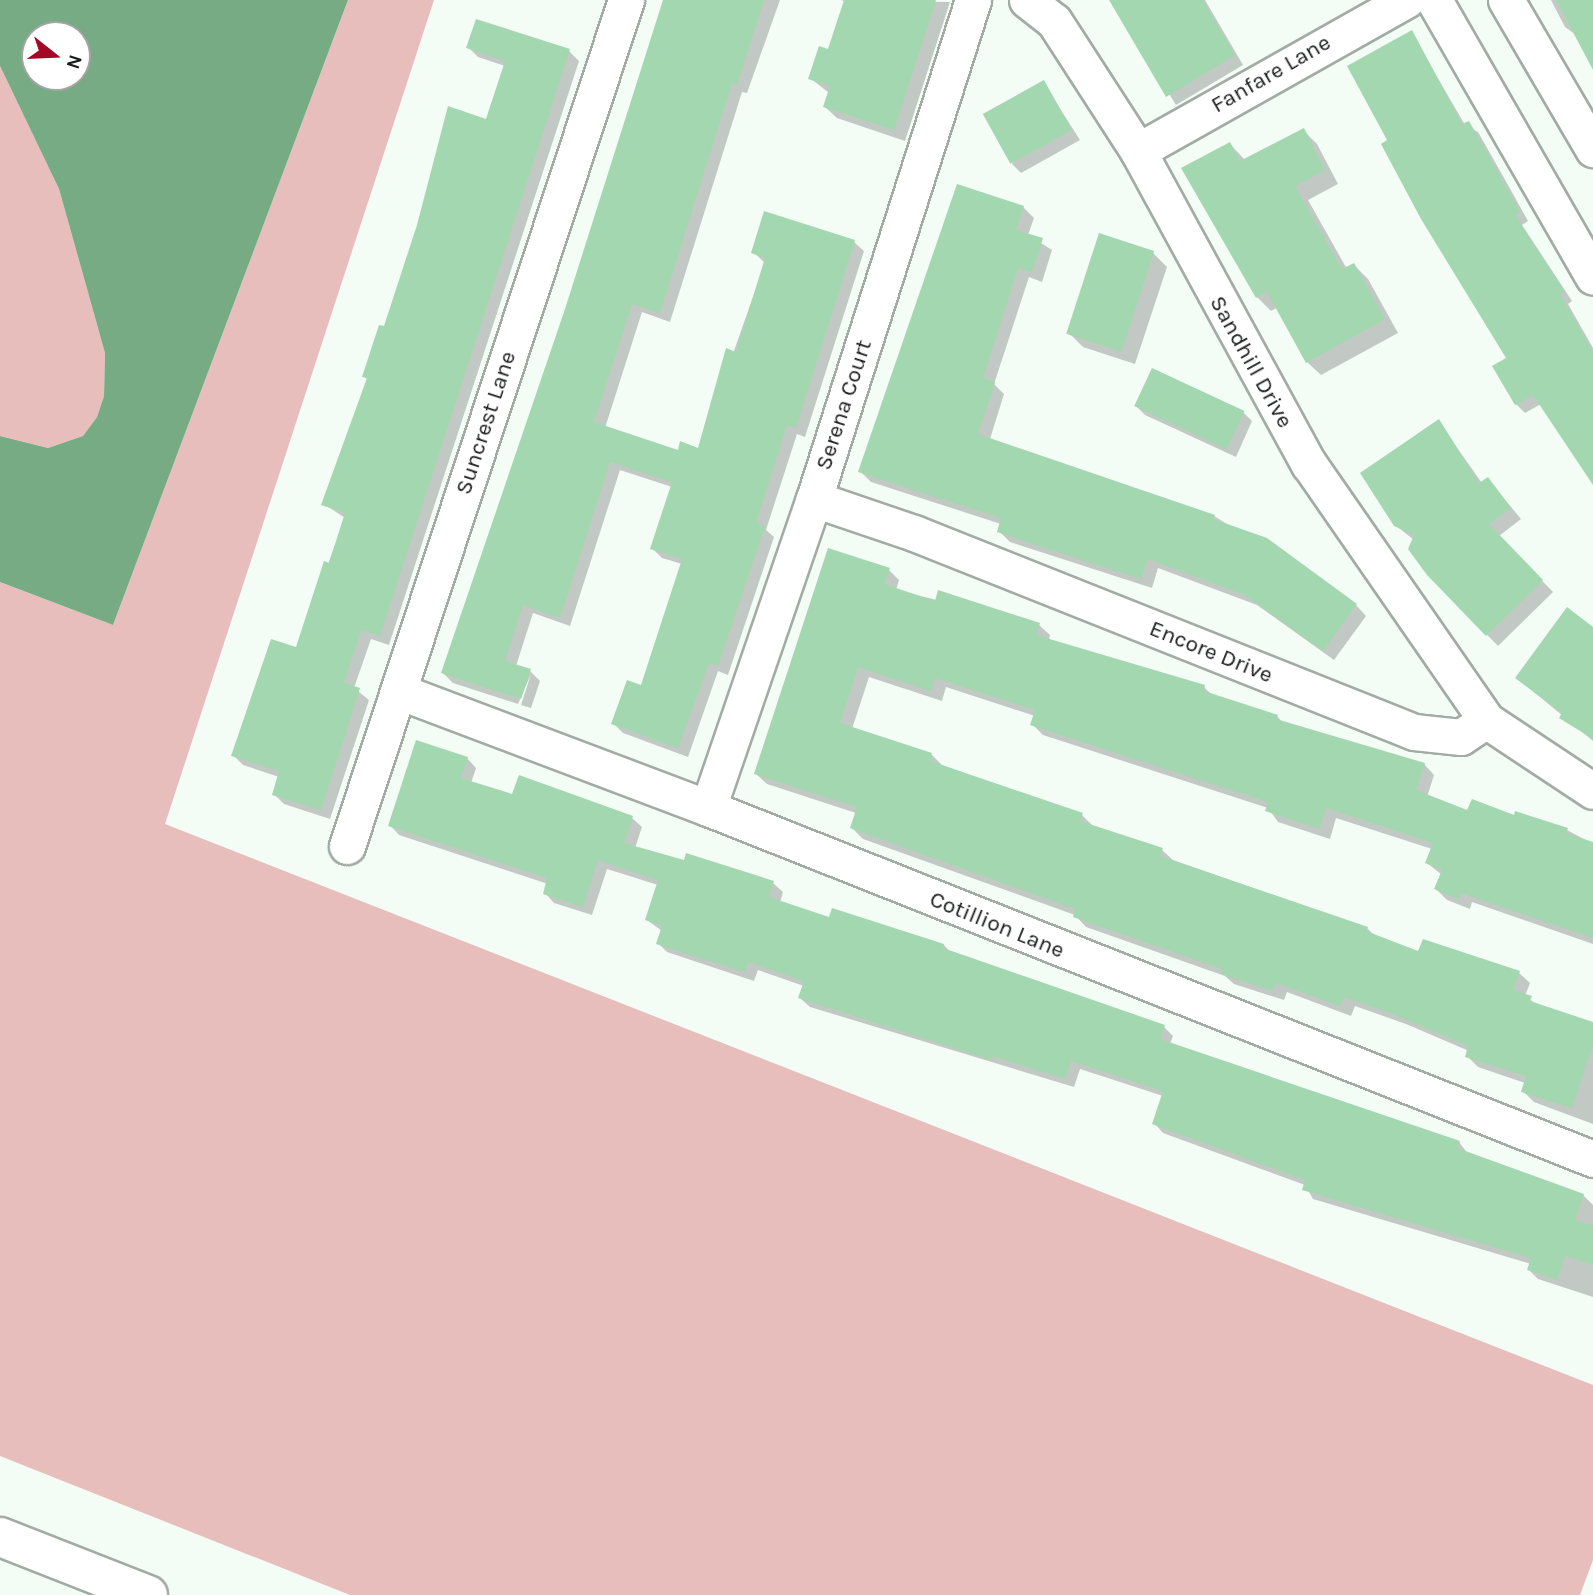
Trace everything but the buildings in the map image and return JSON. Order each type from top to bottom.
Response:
[{"type":"main road","points":[[0,1537],[148,1595]]},
{"type":"street","name":"Suncrest Lane","points":[[347,846],[401,692],[626,0]]},
{"type":"street","name":"Serena Court","points":[[708,808],[814,499],[973,0]]},
{"type":"street","name":"Sandhill Drive","points":[[1027,0],[1055,21],[1138,151],[1309,464],[1486,720]]},
{"type":"street","name":"Fanfare Lane","points":[[1138,151],[1406,0]]},
{"type":"street","points":[[1434,0],[1593,276]]},
{"type":"street","points":[[1506,0],[1593,149]]},
{"type":"street","name":"Encore Drive","points":[[814,499],[914,533],[1414,732],[1461,737],[1486,720]]},
{"type":"street","name":"Cotillion Lane","points":[[401,692],[708,808],[1593,1159]]},
{"type":"street","points":[[1486,720],[1593,791]]},
{"type":"shaded area","points":[[0,0],[348,0],[113,625],[0,582],[0,436],[48,448],[83,436],[97,417],[104,396],[105,353],[59,189],[0,66]]},
{"type":"shaded area","points":[[348,0],[434,0],[165,824],[1593,1385],[1593,1560],[1580,1595],[350,1595],[0,1456],[0,582],[113,625]]},
{"type":"shaded area","points":[[0,66],[59,189],[105,353],[104,396],[97,417],[83,436],[48,448],[0,436]]}]
